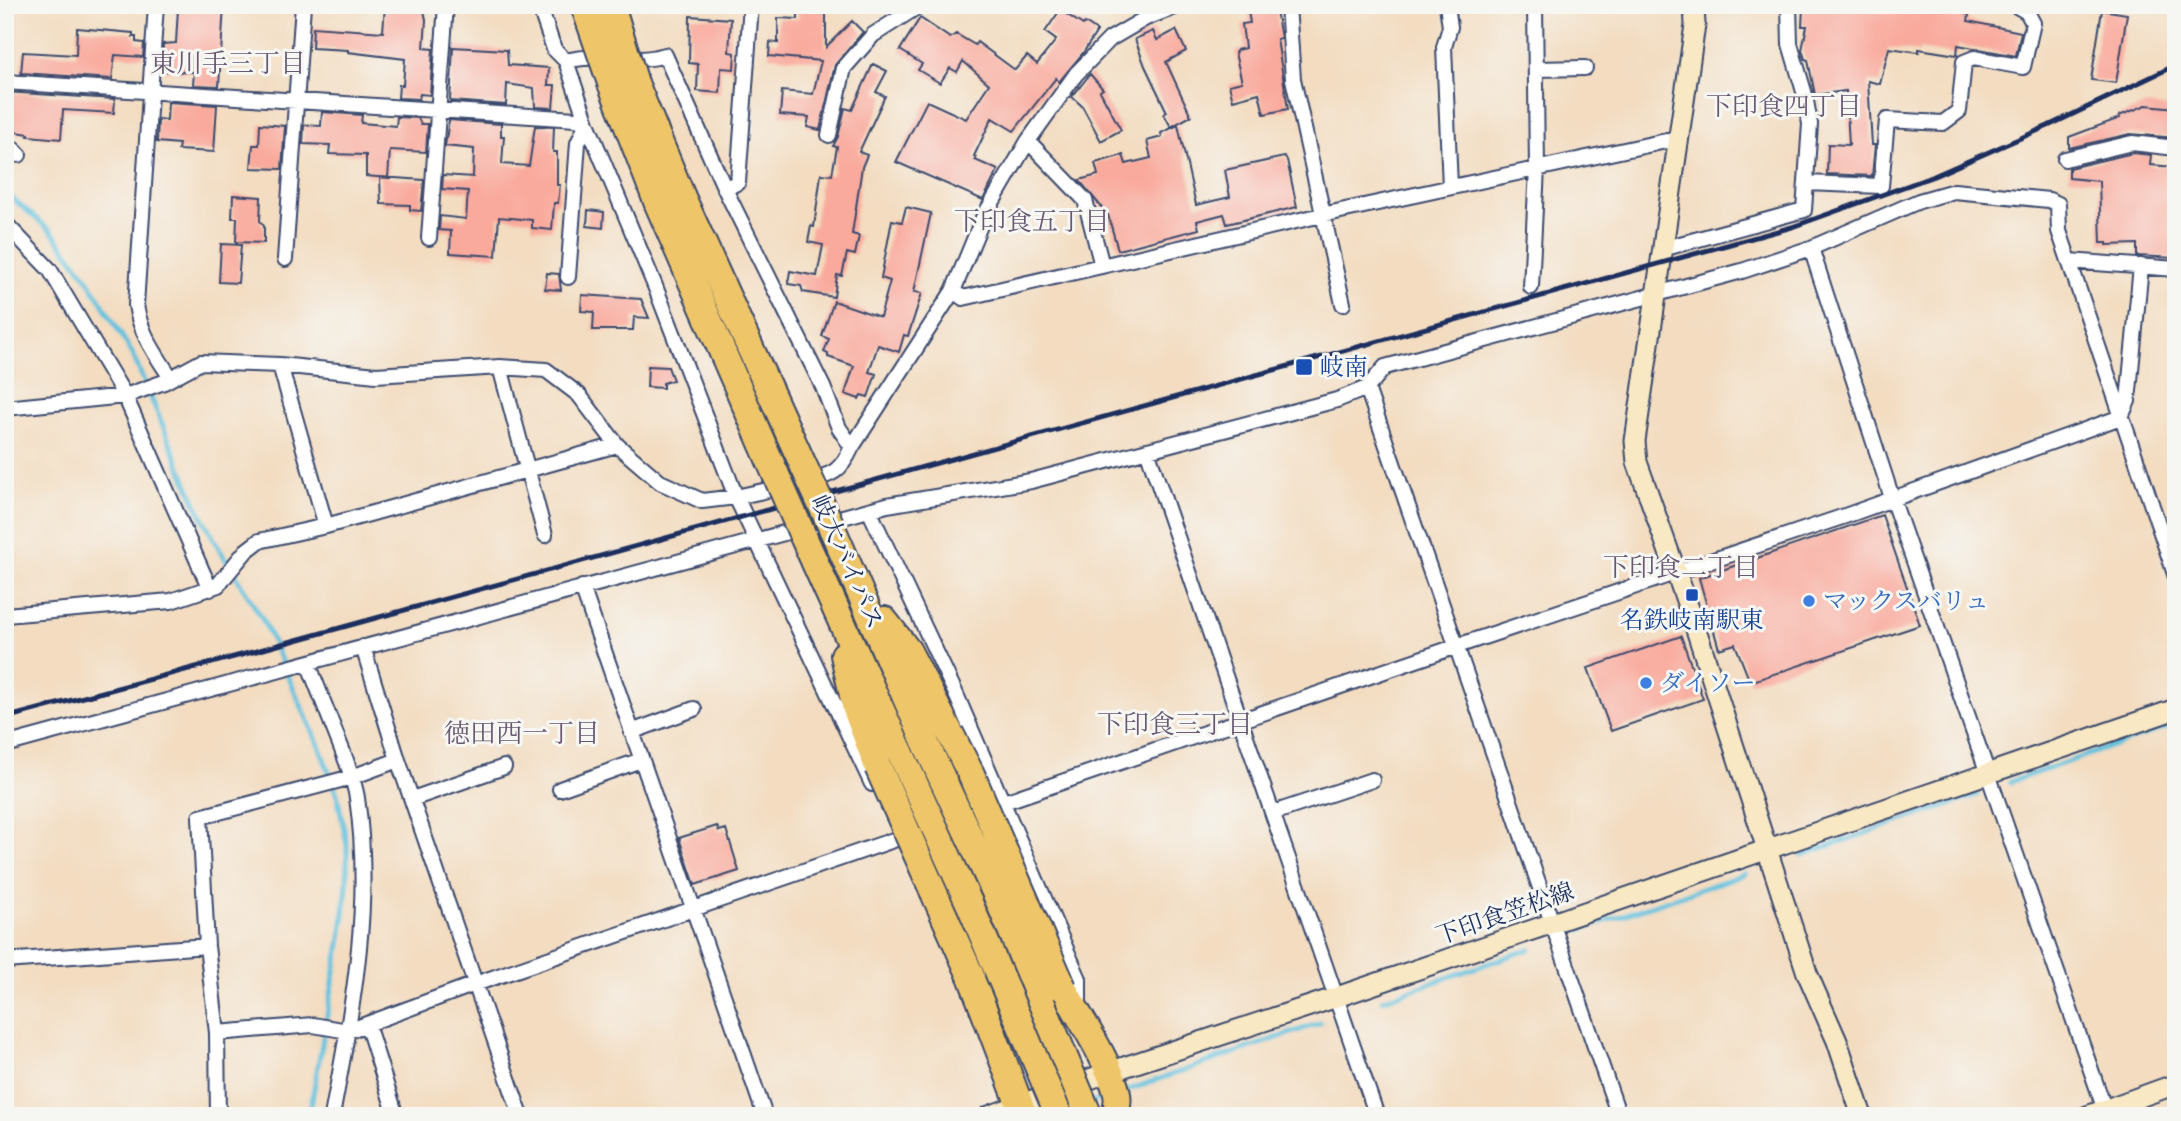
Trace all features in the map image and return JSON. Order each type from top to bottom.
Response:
[{"type":"highway","name":"岐大バイパス","points":[[584,5],[682,197],[860,588],[939,740],[996,894],[1089,1116]]},
{"type":"highway","name":"岐大バイパス","points":[[611,5],[623,83],[658,204],[833,604],[890,760],[970,905],[1059,1116]]},
{"type":"highway","points":[[939,740],[971,774],[1063,988],[1119,1100]]},
{"type":"highway","points":[[890,760],[1021,1110]]},
{"type":"street","points":[[156,5],[136,305],[139,322],[167,380]]},
{"type":"street","points":[[285,259],[303,5]]},
{"type":"street","points":[[429,238],[446,5]]},
{"type":"street","points":[[539,5],[554,49],[566,61],[587,123],[655,286],[736,497],[982,1020],[989,1025]]},
{"type":"street","points":[[725,189],[738,182],[751,5]]},
{"type":"street","points":[[829,135],[844,68],[873,35],[919,5]]},
{"type":"street","points":[[5,408],[128,395],[167,380],[201,362],[280,365],[376,376],[500,367],[546,370],[579,394],[617,445],[660,482],[702,501],[736,497],[833,475],[845,462],[953,291],[983,218],[1028,141],[1076,74],[1110,39],[1146,18],[1180,5]]},
{"type":"street","points":[[1288,5],[1293,79],[1343,304]]},
{"type":"street","points":[[1447,5],[1450,27],[1444,47],[1450,187]]},
{"type":"street","points":[[1531,287],[1537,168],[1535,5]]},
{"type":"street","points":[[1694,5],[1695,25],[1635,442],[1637,461],[1769,849],[1774,874],[1807,973],[1837,1041],[1862,1116]]},
{"type":"street","points":[[1662,249],[1804,210],[1810,124],[1805,95],[1790,44],[1788,5]]},
{"type":"street","points":[[1806,183],[1881,186],[1887,120],[1944,123],[1959,111],[1964,62],[1974,58],[2023,67],[2033,23],[2026,12],[2015,5]]},
{"type":"street","points":[[566,61],[584,56],[647,60],[665,55],[725,189],[823,387],[839,428],[852,447]]},
{"type":"street","points":[[1536,69],[1585,68]]},
{"type":"street","points":[[5,82],[576,119],[587,123]]},
{"type":"street","points":[[568,277],[578,143],[587,123]]},
{"type":"street","points":[[5,141],[19,155]]},
{"type":"street","points":[[1028,141],[1085,200],[1102,266]]},
{"type":"street","points":[[953,291],[963,298],[1537,168],[1666,141],[1679,142]]},
{"type":"street","points":[[2065,159],[2132,143],[2176,148]]},
{"type":"street","points":[[5,745],[757,539],[869,510],[1031,481],[1337,400],[1367,388],[1385,368],[1742,271],[1811,248],[1919,201],[1954,191],[2049,200],[2058,204],[2059,231],[2176,578]]},
{"type":"street","points":[[5,223],[50,270],[128,395],[214,587]]},
{"type":"street","points":[[1811,248],[1892,498],[1989,774],[2100,1114],[2176,1084]]},
{"type":"street","points":[[2069,261],[2176,269]]},
{"type":"street","points":[[217,1033],[313,1026],[343,1030],[366,1024],[692,909],[2121,418],[2128,401],[2141,266]]},
{"type":"street","points":[[280,365],[326,526]]},
{"type":"street","points":[[500,367],[545,535]]},
{"type":"street","points":[[1367,388],[1619,1116]]},
{"type":"street","points":[[5,615],[171,601],[214,587],[246,551],[260,541],[326,526],[617,445]]},
{"type":"street","points":[[1147,450],[1377,1116]]},
{"type":"street","points":[[869,510],[955,692],[1079,979],[1079,1016]]},
{"type":"street","points":[[582,587],[765,1116]]},
{"type":"street","points":[[363,647],[398,760],[521,1116]]},
{"type":"street","points":[[303,664],[347,778],[357,797],[364,886],[362,933],[343,1030],[332,1116]]},
{"type":"street","points":[[631,732],[694,709]]},
{"type":"street","name":"下印食笠松線","points":[[989,1116],[1119,1100],[1337,997],[2176,709]]},
{"type":"street","points":[[218,1116],[217,1033],[207,946],[200,817],[347,778],[398,760]]},
{"type":"street","points":[[560,789],[641,761]]},
{"type":"street","points":[[412,799],[504,767]]},
{"type":"street","points":[[1273,814],[1372,780]]},
{"type":"street","points":[[5,961],[207,946]]},
{"type":"street","points":[[366,1024],[396,1116]]},
{"type":"building","points":[[197,5],[224,5],[219,86],[193,85],[194,72],[161,71],[163,44],[176,43],[178,8],[196,9]]},
{"type":"building","points":[[385,5],[423,5],[426,20],[424,48],[433,49],[430,95],[420,94],[419,99],[398,98],[399,85],[403,85],[405,59],[348,50],[312,48],[313,27],[383,32]]},
{"type":"building","points":[[1247,5],[1275,5],[1281,38],[1277,39],[1288,109],[1264,114],[1259,93],[1233,100],[1229,85],[1242,82],[1235,53],[1245,48],[1242,24],[1250,23]]},
{"type":"building","points":[[1810,5],[1967,5],[1968,21],[2021,32],[2016,56],[1958,45],[1957,55],[1889,48],[1880,84],[1868,81],[1872,145],[1875,145],[1872,176],[1827,174],[1828,144],[1849,145],[1846,91],[1815,95],[1808,60],[1802,50],[1807,26],[1802,26],[1803,8],[1809,9]]},
{"type":"building","points":[[798,9],[826,10],[826,47],[852,21],[863,32],[835,65],[820,130],[807,127],[809,117],[780,115],[782,91],[813,94],[821,61],[769,56],[770,42],[778,43],[778,18],[798,19]]},
{"type":"building","points":[[1060,10],[1097,31],[1059,82],[1056,78],[1014,131],[992,118],[974,156],[975,160],[998,170],[983,200],[896,162],[927,101],[966,119],[989,84],[963,61],[957,72],[950,68],[940,83],[918,70],[922,64],[900,50],[920,18],[950,38],[956,34],[975,45],[977,42],[1015,70],[1027,56],[1037,64],[1056,40],[1045,32]]},
{"type":"building","points":[[2102,10],[2127,14],[2116,83],[2091,80]]},
{"type":"building","points":[[690,16],[731,19],[729,52],[735,53],[734,69],[721,68],[720,93],[697,91],[698,64],[689,63]]},
{"type":"building","points":[[77,28],[133,33],[136,42],[144,43],[143,57],[115,55],[112,79],[21,73],[23,52],[76,55]]},
{"type":"building","points":[[1176,30],[1186,51],[1166,62],[1191,116],[1171,127],[1135,39],[1153,31],[1157,40]]},
{"type":"building","points":[[453,47],[507,50],[508,65],[549,68],[548,85],[555,85],[553,108],[535,107],[534,88],[507,84],[506,105],[450,101]]},
{"type":"building","points":[[873,64],[887,71],[876,92],[885,96],[859,152],[867,155],[862,167],[852,234],[859,236],[855,255],[847,253],[842,276],[837,275],[834,297],[803,292],[801,286],[788,284],[790,271],[817,276],[823,245],[808,242],[811,226],[814,227],[821,174],[832,175],[837,147],[833,146],[845,108],[852,110]]},
{"type":"building","points":[[1090,74],[1103,89],[1100,91],[1121,130],[1101,141],[1082,106],[1072,97]]},
{"type":"building","points":[[5,92],[115,99],[114,113],[63,110],[61,139],[28,136],[29,134],[5,131]]},
{"type":"building","points":[[168,102],[217,105],[214,152],[178,150],[179,144],[157,142],[158,119],[167,120]]},
{"type":"building","points":[[2146,105],[2176,108],[2176,138],[2130,134],[2069,148],[2069,137]]},
{"type":"building","points":[[322,112],[362,115],[361,123],[396,126],[397,117],[418,118],[421,124],[428,124],[426,152],[390,150],[388,178],[366,176],[366,155],[329,154],[330,145],[303,144],[304,125],[321,126]]},
{"type":"building","points":[[449,120],[501,124],[501,136],[504,136],[502,164],[529,166],[535,126],[554,127],[553,152],[557,152],[557,185],[560,185],[558,203],[554,203],[552,230],[532,228],[532,220],[499,217],[496,256],[450,253],[451,231],[439,230],[440,216],[466,219],[468,191],[442,189],[443,175],[473,177],[474,149],[445,146]]},
{"type":"building","points":[[260,124],[285,126],[282,169],[251,168],[253,145],[259,145]]},
{"type":"building","points":[[1178,125],[1196,205],[1230,197],[1225,170],[1284,157],[1287,160],[1297,207],[1227,224],[1224,214],[1197,221],[1199,229],[1118,250],[1108,215],[1079,180],[1098,175],[1095,163],[1123,155],[1126,164],[1151,158],[1147,141],[1162,137],[1161,133]]},
{"type":"building","points":[[2133,153],[2151,155],[2150,165],[2175,167],[2176,258],[2137,256],[2137,244],[2101,243],[2099,181],[2069,178],[2069,168]]},
{"type":"building","points":[[380,177],[424,180],[421,211],[410,210],[410,205],[381,204]]},
{"type":"building","points":[[233,195],[261,197],[260,221],[264,226],[264,243],[236,242],[237,218],[232,218]]},
{"type":"building","points":[[906,207],[931,213],[914,292],[922,293],[908,336],[904,335],[899,352],[878,345],[869,372],[876,374],[868,397],[861,395],[859,399],[845,394],[854,366],[828,357],[824,352],[829,339],[822,336],[834,301],[880,317],[890,281],[881,278],[892,220],[902,222]]},
{"type":"building","points":[[588,210],[604,212],[603,228],[587,226]]},
{"type":"building","points":[[221,244],[241,245],[238,283],[219,282]]},
{"type":"building","points":[[547,273],[559,274],[561,290],[545,289]]},
{"type":"building","points":[[582,295],[641,299],[649,318],[634,317],[633,330],[593,330],[594,312],[581,311]]},
{"type":"building","points":[[648,366],[668,367],[673,380],[663,383],[663,388],[647,387]]},
{"type":"building","name":"マックスバリュ","points":[[1882,515],[1920,625],[1750,682],[1735,644],[1719,649],[1699,578]]},
{"type":"building","name":"ダイソー","points":[[1681,636],[1703,699],[1611,731],[1588,668]]},
{"type":"building","points":[[717,826],[719,831],[726,829],[739,871],[695,885],[679,838]]},
{"type":"waterway","points":[[5,192],[52,232],[87,278],[132,353],[196,504],[217,545],[263,620],[320,748],[337,794],[347,845],[347,885],[342,932],[309,1116]]},
{"type":"waterway","points":[[2010,782],[2176,724]]},
{"type":"waterway","points":[[1802,855],[1977,795]]},
{"type":"waterway","points":[[1573,932],[1745,874]]},
{"type":"waterway","points":[[1382,1000],[1530,949]]},
{"type":"waterway","points":[[1125,1091],[1320,1023]]},
{"type":"waterway","points":[[1090,1103],[1110,1096]]},
{"type":"railway","points":[[5,718],[1792,227],[1934,176],[2176,65]]},
{"type":"place","name":"岐南","points":[[1304,367]]},
{"type":"place","name":"名鉄岐南駅東","points":[[1692,595]]},
{"type":"place","name":"マックスバリュ","points":[[1809,601]]},
{"type":"place","name":"ダイソー","points":[[1646,683]]},
{"type":"district","name":"東川手三丁目","points":[[228,64]]},
{"type":"district","name":"下印食四丁目","points":[[1784,107]]},
{"type":"district","name":"下印食五丁目","points":[[1032,222]]},
{"type":"district","name":"下印食二丁目","points":[[1681,568]]},
{"type":"district","name":"下印食三丁目","points":[[1175,725]]},
{"type":"district","name":"徳田西一丁目","points":[[522,734]]}]
